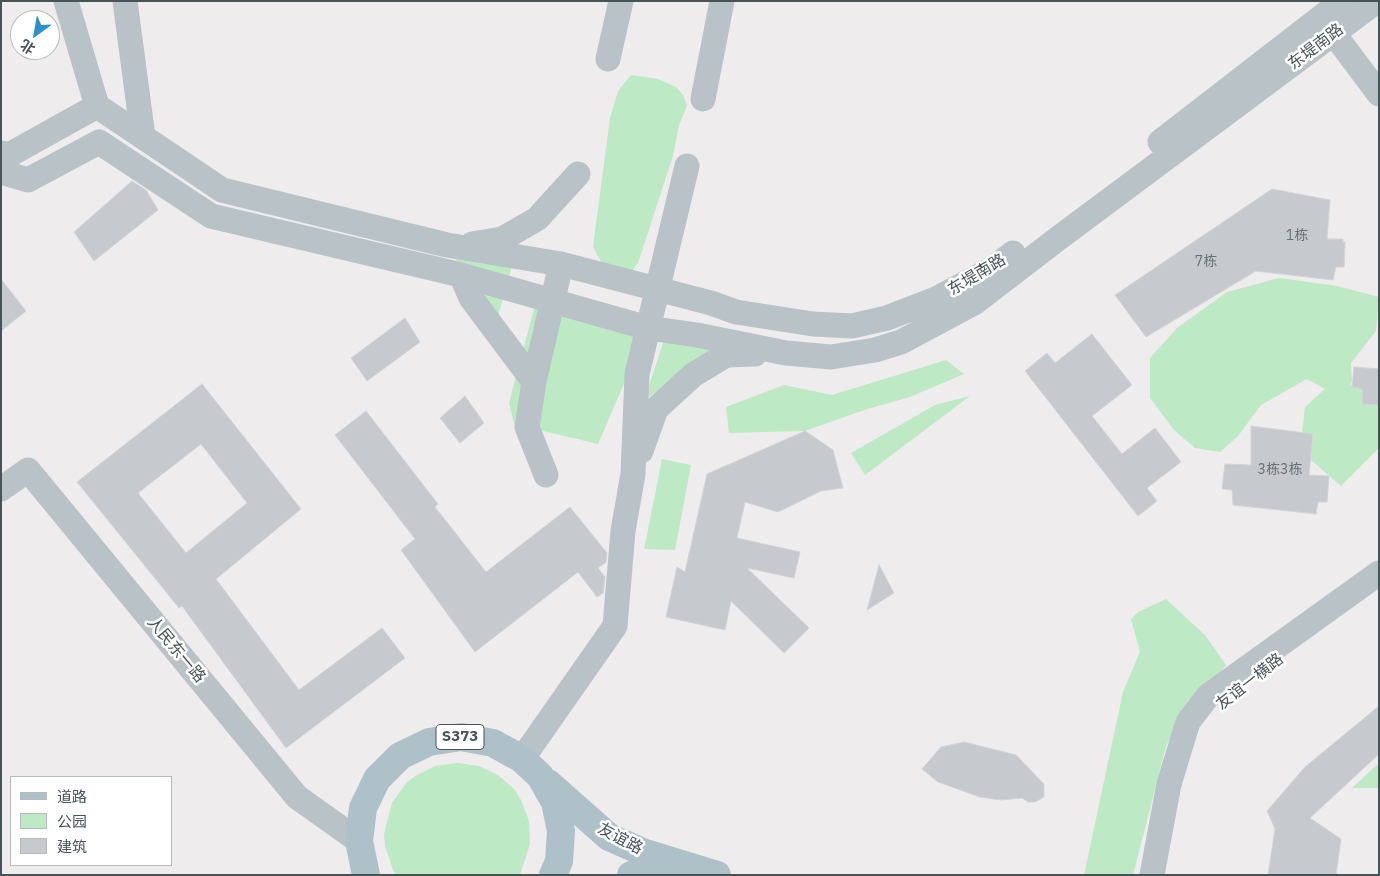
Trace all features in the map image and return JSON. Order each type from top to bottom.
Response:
[{"type":"main road","name":"S373","points":[[366,875],[359,841],[363,808],[377,779],[400,756],[429,742],[461,737],[493,743],[531,767]]},
{"type":"main road","points":[[531,767],[554,802],[561,831],[559,861],[554,875]]},
{"type":"main road","name":"友谊路","points":[[531,767],[609,837],[645,853],[717,875]]},
{"type":"main road","name":"友谊路","points":[[631,875],[637,873],[651,875]]},
{"type":"street","points":[[1,153],[9,155],[97,106],[66,1]]},
{"type":"street","points":[[124,1],[143,137]]},
{"type":"street","points":[[608,59],[621,1]]},
{"type":"street","points":[[703,99],[722,1]]},
{"type":"street","name":"东堤南路","points":[[97,106],[222,190],[447,245],[561,264],[711,303],[736,312],[813,324],[852,326],[887,318],[936,299],[990,270],[1334,17],[1377,1]]},
{"type":"street","points":[[1334,17],[1379,94]]},
{"type":"street","name":"东堤南路","points":[[1,172],[28,180],[100,142],[211,216],[461,275],[648,328],[697,335],[786,353],[831,356],[876,350],[923,332],[974,303],[1334,17]]},
{"type":"street","points":[[531,767],[615,626],[623,531],[633,474],[637,374],[687,166]]},
{"type":"street","points":[[447,245],[502,239],[537,219],[578,174]]},
{"type":"street","points":[[546,475],[527,427],[534,382],[561,264]]},
{"type":"street","points":[[461,275],[470,298],[534,382]]},
{"type":"street","points":[[633,474],[656,409],[693,375],[726,355],[786,353]]},
{"type":"street","name":"人民东一路","points":[[1,489],[28,470],[298,797],[359,841]]},
{"type":"street","name":"友谊一横路","points":[[1152,875],[1169,784],[1188,722],[1208,696],[1379,572]]},
{"type":"street","name":"友谊一横路","points":[[1162,875],[1181,770],[1199,726],[1218,705],[1379,586]]},
{"type":"green space","points":[[631,75],[658,79],[676,87],[683,95],[687,106],[679,125],[673,156],[638,263],[631,272],[604,267],[593,247],[610,118],[618,91]]},
{"type":"green space","points":[[447,245],[512,266],[496,323]]},
{"type":"green space","points":[[1279,278],[1337,286],[1379,297],[1376,331],[1351,363],[1352,381],[1350,385],[1362,389],[1363,403],[1379,405],[1379,448],[1341,486],[1311,460],[1313,434],[1302,433],[1305,407],[1325,389],[1307,379],[1261,405],[1238,436],[1220,452],[1195,448],[1174,430],[1150,398],[1150,358],[1177,328],[1227,292]]},
{"type":"green space","points":[[540,286],[648,328],[598,444],[514,424],[509,403]]},
{"type":"green space","points":[[723,342],[644,401],[663,343]]},
{"type":"green space","points":[[946,360],[964,374],[910,397],[864,410],[805,431],[729,433],[726,407],[784,385],[832,395]]},
{"type":"green space","points":[[970,396],[865,475],[851,453],[935,405]]},
{"type":"green space","points":[[662,459],[691,465],[675,550],[644,549]]},
{"type":"green space","points":[[1166,599],[1205,635],[1226,665],[1178,724],[1166,746],[1133,875],[1084,875],[1123,692],[1140,652],[1131,619],[1138,612]]},
{"type":"green space","points":[[457,763],[479,766],[498,775],[514,789],[521,800],[529,821],[530,844],[520,875],[396,875],[393,870],[385,846],[384,834],[392,803],[406,783],[415,776],[435,766]]},
{"type":"green space","points":[[1379,763],[1379,788],[1352,788]]},
{"type":"building","points":[[132,181],[146,190],[158,210],[94,261],[74,232]]},
{"type":"building","points":[[1272,189],[1330,200],[1327,239],[1343,239],[1343,242],[1345,242],[1344,267],[1336,267],[1333,280],[1256,271],[1146,337],[1115,295]]},
{"type":"building","points":[[1,279],[26,311],[1,331]]},
{"type":"building","points":[[405,318],[420,342],[367,381],[351,358]]},
{"type":"building","points":[[1092,334],[1132,385],[1092,416],[1122,454],[1155,428],[1181,462],[1147,488],[1157,501],[1138,516],[1025,371],[1047,353],[1055,363]]},
{"type":"building","points":[[1354,367],[1379,369],[1379,405],[1363,404],[1362,389],[1352,387]]},
{"type":"building","points":[[202,384],[301,509],[216,579],[299,690],[382,628],[405,658],[286,748],[182,606],[179,608],[77,482]],"holes":[[[201,444],[247,503],[186,553],[138,493]]]},
{"type":"building","points":[[465,396],[484,423],[460,443],[440,418]]},
{"type":"building","points":[[366,411],[438,504],[435,507],[486,572],[570,507],[607,553],[606,562],[598,568],[605,577],[603,593],[597,597],[578,572],[475,652],[401,550],[415,539],[335,435]]},
{"type":"building","points":[[1251,426],[1313,434],[1309,475],[1329,476],[1327,502],[1318,502],[1316,514],[1233,505],[1232,490],[1222,489],[1225,464],[1251,465]]},
{"type":"building","points":[[805,431],[833,450],[843,488],[821,491],[778,512],[745,502],[737,538],[800,552],[794,578],[747,568],[809,628],[784,653],[731,601],[725,630],[666,617],[677,567],[685,572],[707,474]]},
{"type":"building","points":[[879,565],[894,593],[867,610]]},
{"type":"building","points":[[1379,706],[1379,754],[1310,818],[1341,839],[1336,875],[1268,875],[1275,829],[1267,811],[1305,767]]},
{"type":"building","points":[[964,742],[1016,755],[1044,784],[1044,797],[1035,802],[1028,802],[1022,798],[1001,800],[980,797],[938,782],[922,769],[941,747]]}]
